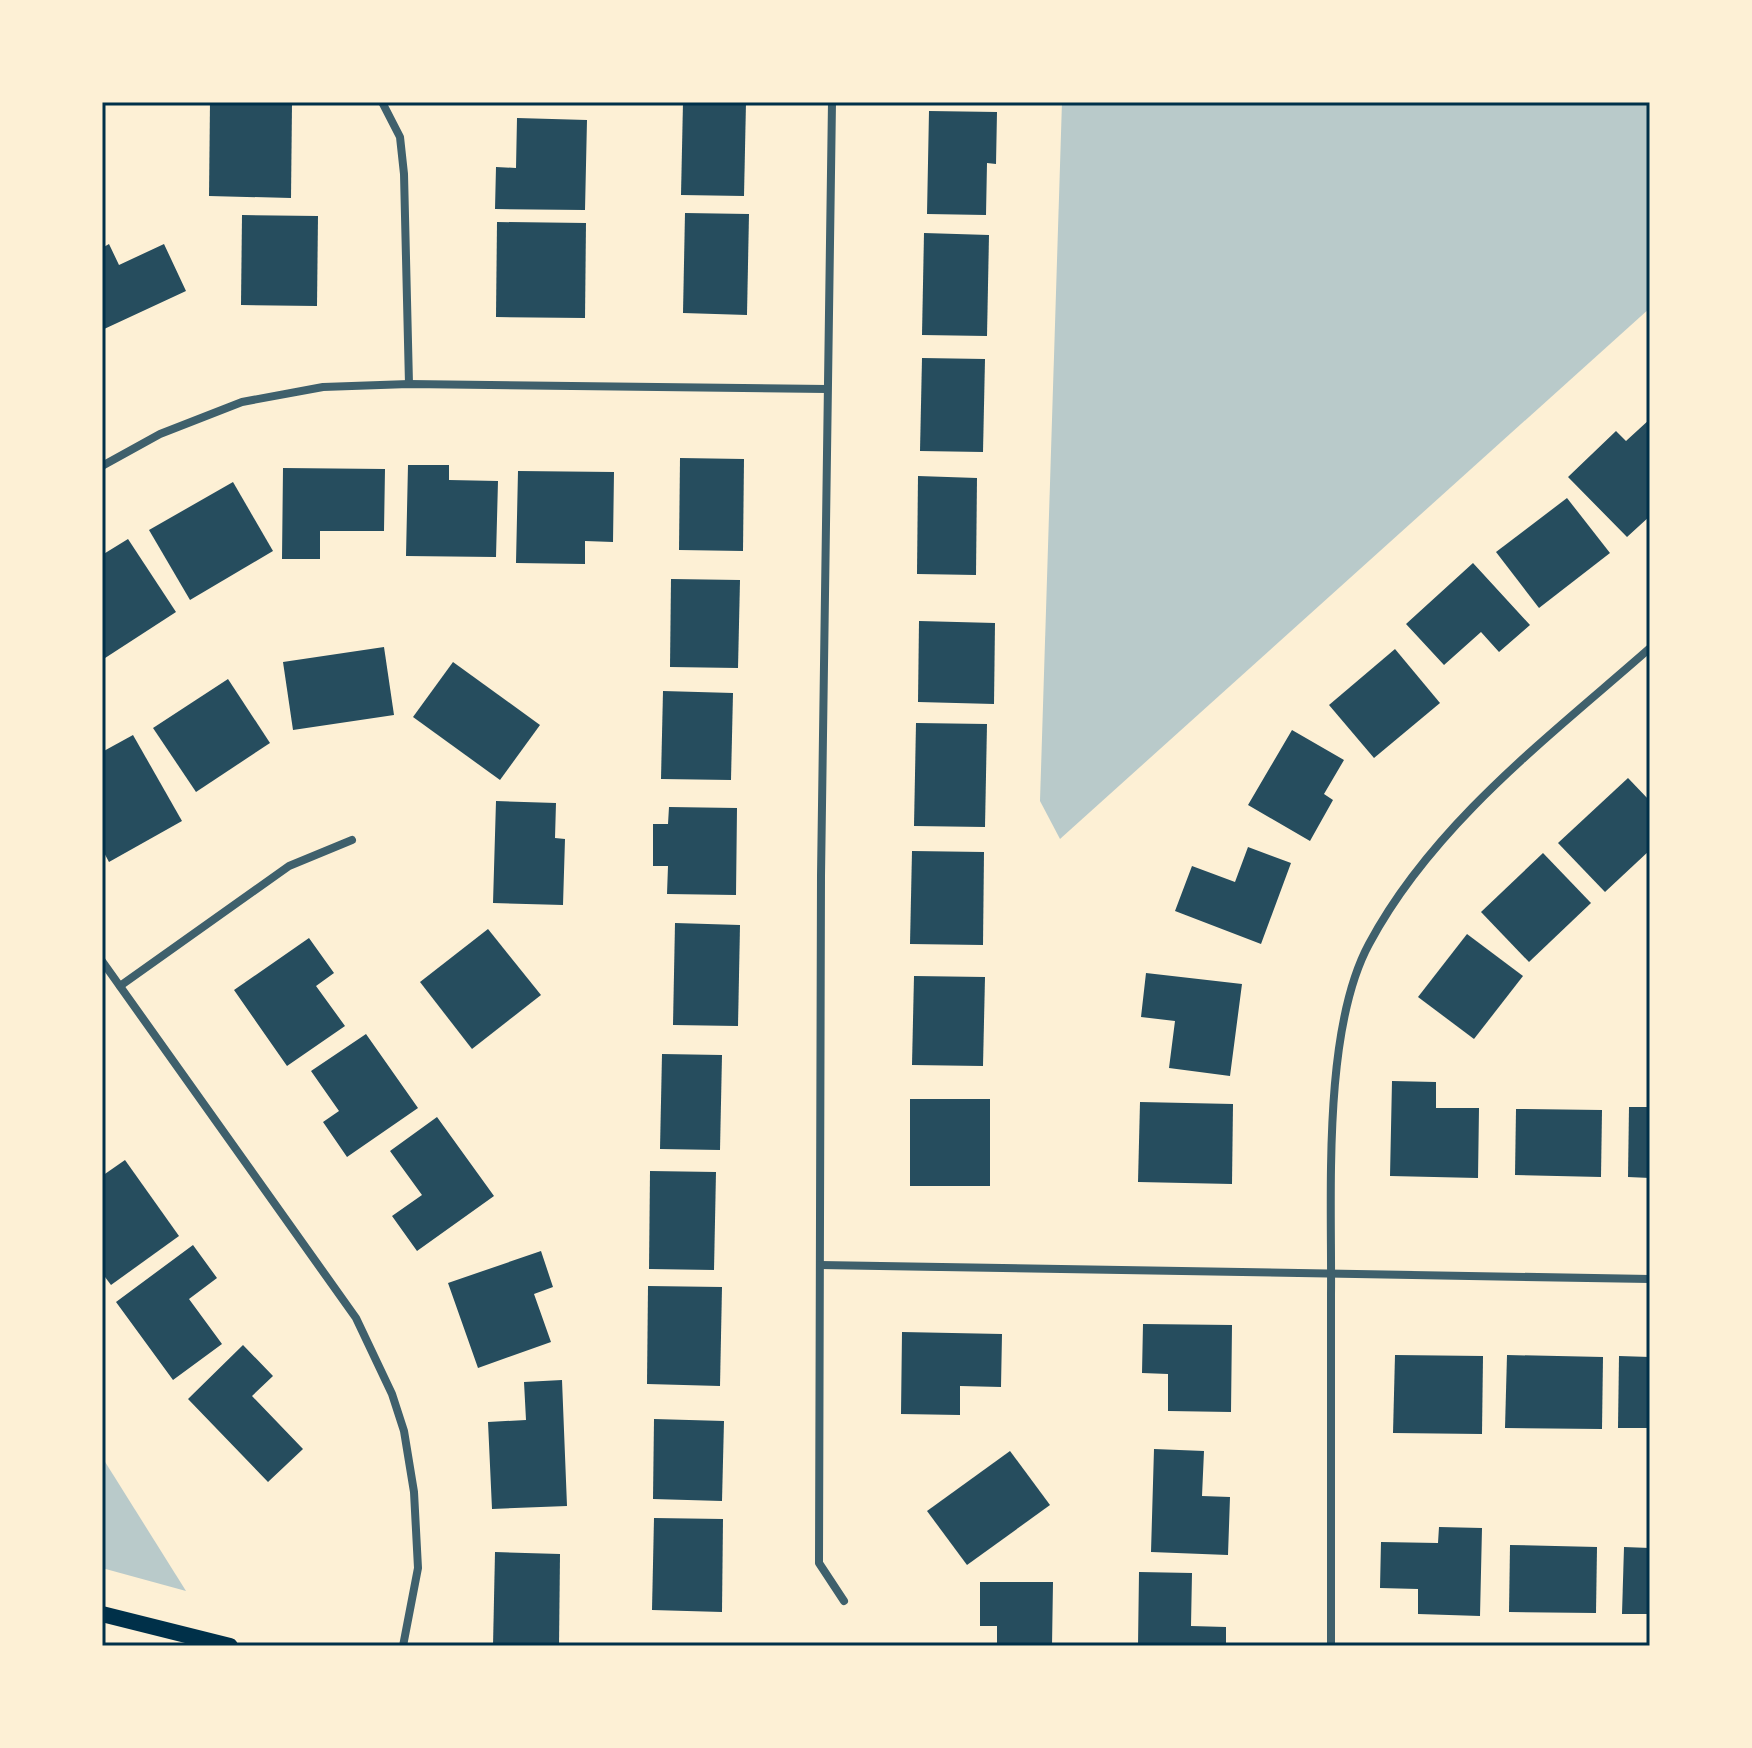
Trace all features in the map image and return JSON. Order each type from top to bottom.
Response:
[{"type":"main road","points":[[102,1614],[230,1646]]},
{"type":"street","points":[[382,102],[400,137],[404,174],[409,384]]},
{"type":"street","points":[[832,102],[827,389],[819,1563],[844,1601]]},
{"type":"street","points":[[102,466],[160,434],[242,402],[323,387],[409,384],[827,389]]},
{"type":"street","points":[[1331,1646],[1331,1164],[1342,1021],[1349,986],[1369,943],[1417,872],[1466,815],[1650,648]]},
{"type":"street","points":[[120,986],[289,866],[352,840]]},
{"type":"street","points":[[102,961],[356,1318],[392,1394],[404,1431],[414,1492],[418,1568],[403,1646]]},
{"type":"street","points":[[820,1265],[1650,1279]]},
{"type":"shaded area","points":[[1062,102],[1650,102],[1650,308],[1060,839],[1040,801]]},
{"type":"shaded area","points":[[102,1457],[186,1591],[102,1568]]},
{"type":"building","points":[[210,102],[292,104],[291,198],[209,196]]},
{"type":"building","points":[[683,102],[746,102],[744,196],[681,195]]},
{"type":"building","points":[[929,111],[997,112],[996,164],[987,163],[986,215],[927,214]]},
{"type":"building","points":[[517,118],[587,120],[585,210],[495,209],[496,167],[516,168]]},
{"type":"building","points":[[685,213],[749,214],[747,315],[683,313]]},
{"type":"building","points":[[242,215],[318,216],[317,306],[241,305]]},
{"type":"building","points":[[497,222],[586,223],[585,318],[496,317]]},
{"type":"building","points":[[924,233],[989,235],[987,336],[922,335]]},
{"type":"building","points":[[109,244],[119,265],[164,244],[186,291],[102,330],[102,248]]},
{"type":"building","points":[[922,358],[985,359],[983,452],[920,451]]},
{"type":"building","points":[[1650,419],[1650,516],[1627,537],[1568,477],[1616,431],[1626,441]]},
{"type":"building","points":[[680,458],[744,459],[743,551],[679,550]]},
{"type":"building","points":[[408,465],[449,465],[449,480],[498,481],[496,557],[406,556]]},
{"type":"building","points":[[283,468],[385,469],[384,531],[320,531],[320,559],[282,559]]},
{"type":"building","points":[[518,471],[614,472],[613,542],[585,541],[585,564],[516,563]]},
{"type":"building","points":[[918,476],[977,478],[976,575],[917,574]]},
{"type":"building","points":[[233,482],[273,551],[190,600],[149,530]]},
{"type":"building","points":[[1567,498],[1610,553],[1539,608],[1496,552]]},
{"type":"building","points":[[128,539],[176,612],[102,660],[102,555]]},
{"type":"building","points":[[1473,563],[1530,625],[1499,652],[1481,632],[1444,665],[1406,624]]},
{"type":"building","points":[[671,579],[740,580],[738,668],[670,667]]},
{"type":"building","points":[[919,621],[995,623],[994,704],[918,702]]},
{"type":"building","points":[[384,647],[394,715],[293,730],[283,662]]},
{"type":"building","points":[[1395,649],[1440,703],[1374,758],[1329,705]]},
{"type":"building","points":[[453,662],[540,725],[500,780],[413,717]]},
{"type":"building","points":[[228,679],[270,743],[196,792],[153,728]]},
{"type":"building","points":[[663,691],[733,693],[731,780],[661,779]]},
{"type":"building","points":[[916,723],[987,724],[985,827],[914,826]]},
{"type":"building","points":[[1292,730],[1344,760],[1324,794],[1333,800],[1310,841],[1248,805]]},
{"type":"building","points":[[133,735],[182,821],[109,862],[102,849],[102,752]]},
{"type":"building","points":[[1628,778],[1650,801],[1650,850],[1605,892],[1558,843]]},
{"type":"building","points":[[496,801],[556,803],[555,838],[565,839],[563,905],[493,903]]},
{"type":"building","points":[[669,807],[737,808],[736,895],[667,894],[668,866],[653,866],[653,824],[668,824]]},
{"type":"building","points":[[1248,847],[1291,863],[1261,944],[1175,911],[1192,866],[1235,882]]},
{"type":"building","points":[[912,851],[984,852],[983,945],[910,944]]},
{"type":"building","points":[[1543,853],[1591,903],[1529,962],[1481,912]]},
{"type":"building","points":[[675,923],[740,925],[738,1026],[673,1025]]},
{"type":"building","points":[[488,929],[541,995],[472,1049],[420,982]]},
{"type":"building","points":[[1467,934],[1523,976],[1474,1039],[1418,997]]},
{"type":"building","points":[[309,938],[334,973],[316,986],[345,1026],[287,1066],[234,990]]},
{"type":"building","points":[[1146,973],[1242,984],[1230,1076],[1169,1068],[1175,1021],[1141,1017]]},
{"type":"building","points":[[914,976],[985,977],[983,1066],[912,1065]]},
{"type":"building","points":[[366,1034],[418,1108],[347,1157],[323,1122],[339,1111],[311,1071]]},
{"type":"building","points":[[662,1054],[722,1055],[720,1150],[660,1149]]},
{"type":"building","points":[[1392,1081],[1436,1082],[1436,1108],[1479,1108],[1478,1178],[1390,1176]]},
{"type":"building","points":[[910,1099],[990,1099],[990,1186],[910,1186]]},
{"type":"building","points":[[1140,1102],[1233,1104],[1232,1184],[1138,1182]]},
{"type":"building","points":[[1629,1107],[1650,1107],[1650,1178],[1628,1177]]},
{"type":"building","points":[[1516,1109],[1602,1110],[1601,1177],[1515,1175]]},
{"type":"building","points":[[437,1117],[494,1196],[417,1251],[392,1216],[422,1195],[390,1151]]},
{"type":"building","points":[[125,1160],[179,1236],[111,1285],[102,1273],[102,1176]]},
{"type":"building","points":[[650,1171],[716,1172],[714,1270],[649,1269]]},
{"type":"building","points":[[193,1245],[217,1278],[189,1299],[222,1344],[173,1380],[116,1302]]},
{"type":"building","points":[[541,1251],[553,1287],[534,1294],[551,1342],[478,1368],[448,1283]]},
{"type":"building","points":[[648,1286],[722,1287],[720,1386],[647,1384]]},
{"type":"building","points":[[1143,1324],[1232,1325],[1231,1412],[1168,1411],[1168,1374],[1142,1373]]},
{"type":"building","points":[[902,1332],[1002,1334],[1001,1387],[960,1386],[960,1415],[901,1414]]},
{"type":"building","points":[[243,1345],[273,1376],[252,1396],[303,1449],[268,1482],[188,1399]]},
{"type":"building","points":[[1395,1355],[1483,1356],[1482,1434],[1393,1433]]},
{"type":"building","points":[[1507,1355],[1603,1357],[1602,1429],[1505,1428]]},
{"type":"building","points":[[1619,1356],[1650,1357],[1650,1428],[1618,1428]]},
{"type":"building","points":[[562,1380],[567,1506],[492,1509],[488,1422],[526,1420],[524,1382]]},
{"type":"building","points":[[654,1419],[724,1421],[722,1501],[653,1499]]},
{"type":"building","points":[[1154,1449],[1204,1451],[1202,1496],[1230,1497],[1228,1555],[1151,1552]]},
{"type":"building","points":[[1010,1451],[1050,1505],[967,1565],[927,1511]]},
{"type":"building","points":[[654,1518],[723,1519],[722,1612],[652,1610]]},
{"type":"building","points":[[1439,1527],[1482,1528],[1480,1616],[1418,1614],[1418,1589],[1380,1588],[1381,1542],[1438,1543]]},
{"type":"building","points":[[1510,1545],[1597,1547],[1596,1613],[1509,1612]]},
{"type":"building","points":[[1624,1547],[1650,1548],[1650,1614],[1622,1614]]},
{"type":"building","points":[[495,1552],[560,1554],[559,1646],[493,1646]]},
{"type":"building","points":[[1139,1572],[1192,1573],[1191,1626],[1226,1627],[1226,1646],[1138,1646]]},
{"type":"building","points":[[980,1582],[1053,1582],[1052,1646],[997,1646],[997,1626],[980,1626]]}]
